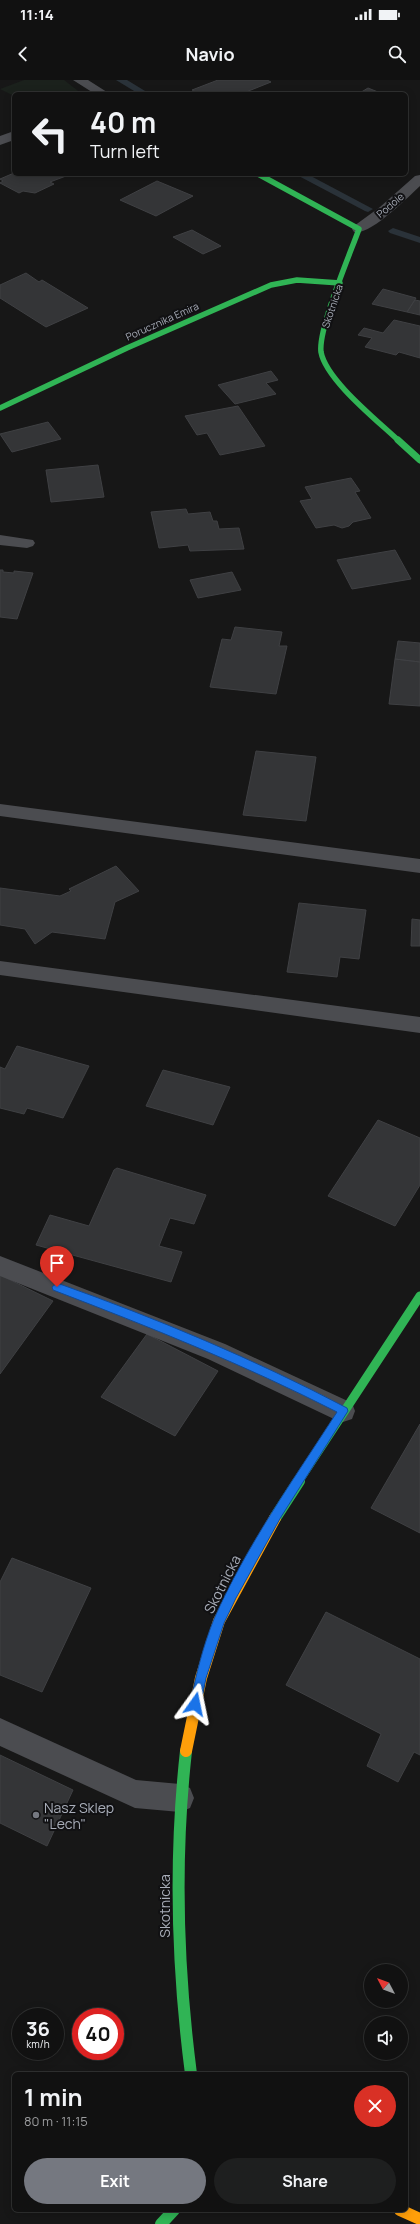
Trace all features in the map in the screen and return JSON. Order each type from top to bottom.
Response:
[{"type":"street","points":[[79,80],[100,92]]},
{"type":"street","points":[[0,141],[12,136]]},
{"type":"street","points":[[262,176],[359,229]]},
{"type":"street","name":"Podole","points":[[359,229],[385,210],[420,179]]},
{"type":"street","name":"Skotnicka","points":[[359,229],[322,338],[321,351],[326,368],[338,384],[420,460]]},
{"type":"street","name":"Porucznika Emira","points":[[0,408],[127,348],[267,287],[295,280],[340,284]]},
{"type":"street","points":[[0,540],[27,543]]},
{"type":"street","points":[[0,810],[420,866]]},
{"type":"street","points":[[0,968],[420,1025]]},
{"type":"street","points":[[0,1266],[156,1325],[289,1382],[343,1411]]},
{"type":"street","name":"Skotnicka","points":[[191,2072],[182,2009],[179,1971],[180,1798],[189,1730],[199,1685],[219,1621],[277,1514],[343,1411],[420,1296]]},
{"type":"street","points":[[0,1732],[135,1794],[180,1798]]},
{"type":"street","points":[[161,2224],[172,2212]]},
{"type":"street","points":[[404,2212],[420,2219]]},
{"type":"shaded area","points":[[24,80],[64,80],[79,92],[12,92],[12,95],[0,89]]},
{"type":"building","points":[[218,80],[267,80],[271,82],[246,92],[196,92],[192,90]]},
{"type":"building","points":[[368,88],[378,92],[361,92]]},
{"type":"building","points":[[12,174],[12,176],[66,176],[50,182],[54,184],[35,193],[23,191],[19,193],[0,183],[3,181],[0,179]]},
{"type":"building","points":[[157,181],[193,196],[156,216],[120,200]]},
{"type":"building","points":[[192,230],[221,246],[203,254],[173,237]]},
{"type":"building","points":[[26,273],[39,282],[42,280],[88,308],[46,327],[0,298],[0,285]]},
{"type":"building","points":[[383,289],[416,298],[407,312],[372,304]]},
{"type":"building","points":[[415,300],[420,301],[420,315],[407,312]]},
{"type":"building","points":[[394,320],[420,326],[420,358],[399,352],[396,355],[365,347],[372,338],[358,335],[364,328],[383,333]]},
{"type":"building","points":[[271,371],[278,380],[266,383],[276,394],[235,404],[218,385]]},
{"type":"building","points":[[238,406],[265,446],[220,455],[207,433],[197,435],[185,416]]},
{"type":"building","points":[[48,422],[61,439],[12,452],[0,434]]},
{"type":"building","points":[[98,465],[104,497],[51,502],[46,470]]},
{"type":"building","points":[[351,478],[360,491],[355,492],[371,518],[353,522],[349,526],[342,528],[334,525],[316,528],[300,501],[312,499],[305,487]]},
{"type":"building","points":[[186,509],[188,514],[210,512],[213,521],[217,521],[219,529],[239,528],[244,549],[190,551],[188,545],[159,548],[151,512]]},
{"type":"building","points":[[395,550],[411,579],[352,589],[337,560]]},
{"type":"building","points":[[0,570],[3,570],[3,572],[14,573],[14,571],[33,573],[17,619],[0,617]]},
{"type":"building","points":[[232,572],[241,590],[198,598],[190,580]]},
{"type":"building","points":[[235,627],[282,632],[279,646],[287,646],[276,694],[210,687],[222,639],[231,640]]},
{"type":"building","points":[[398,641],[420,643],[420,662],[395,659]]},
{"type":"building","points":[[395,659],[420,662],[420,706],[389,704]]},
{"type":"building","points":[[256,751],[316,757],[306,821],[243,815]]},
{"type":"building","points":[[116,866],[139,891],[115,902],[105,939],[52,932],[35,944],[25,929],[0,925],[0,888],[60,896],[71,891],[69,889]]},
{"type":"building","points":[[299,903],[366,910],[359,959],[340,957],[337,977],[287,972]]},
{"type":"building","points":[[412,919],[420,920],[420,946],[411,946]]},
{"type":"building","points":[[17,1046],[89,1066],[63,1118],[27,1108],[24,1114],[0,1108],[0,1067],[5,1069]]},
{"type":"building","points":[[163,1070],[230,1087],[213,1125],[146,1106]]},
{"type":"building","points":[[378,1120],[420,1138],[420,1185],[395,1226],[328,1196]]},
{"type":"building","points":[[117,1168],[206,1195],[194,1224],[170,1218],[159,1246],[182,1252],[171,1282],[36,1245],[50,1215],[89,1226],[114,1170]]},
{"type":"building","points":[[0,1275],[53,1301],[0,1374]]},
{"type":"building","points":[[147,1334],[218,1371],[175,1436],[101,1397]]},
{"type":"building","points":[[420,1424],[420,1533],[371,1508]]},
{"type":"building","points":[[12,1558],[91,1588],[42,1692],[0,1675],[0,1582]]},
{"type":"building","points":[[326,1612],[420,1659],[420,1755],[414,1752],[398,1782],[367,1766],[381,1734],[286,1685]]},
{"type":"building","points":[[0,1755],[73,1790],[47,1846],[0,1823]]},
{"type":"waterway","points":[[120,80],[142,92]]},
{"type":"waterway","points":[[304,176],[368,209]]},
{"type":"waterway","points":[[393,231],[420,240]]},
{"type":"traffic: fast","points":[[262,176],[359,229],[324,327],[321,351],[325,363],[347,393],[420,460]]},
{"type":"traffic: fast","points":[[0,408],[127,348],[271,285],[297,280],[340,283]]},
{"type":"traffic: fast","points":[[275,1518],[420,1296]]},
{"type":"traffic: fast","points":[[186,1751],[177,1872],[179,1953],[191,2072]]},
{"type":"traffic: fast","points":[[161,2224],[172,2212]]},
{"type":"traffic: slow","points":[[186,1751],[201,1678],[219,1621],[275,1518]]},
{"type":"traffic: slow","points":[[404,2212],[420,2219]]},
{"type":"place","name":"Nasz Sklep \"Lech\"","points":[[36,1815]]},
{"type":"route","points":[[57,1287],[156,1325],[289,1382],[343,1411],[277,1514],[232,1595],[219,1621],[201,1678],[195,1704]]}]
